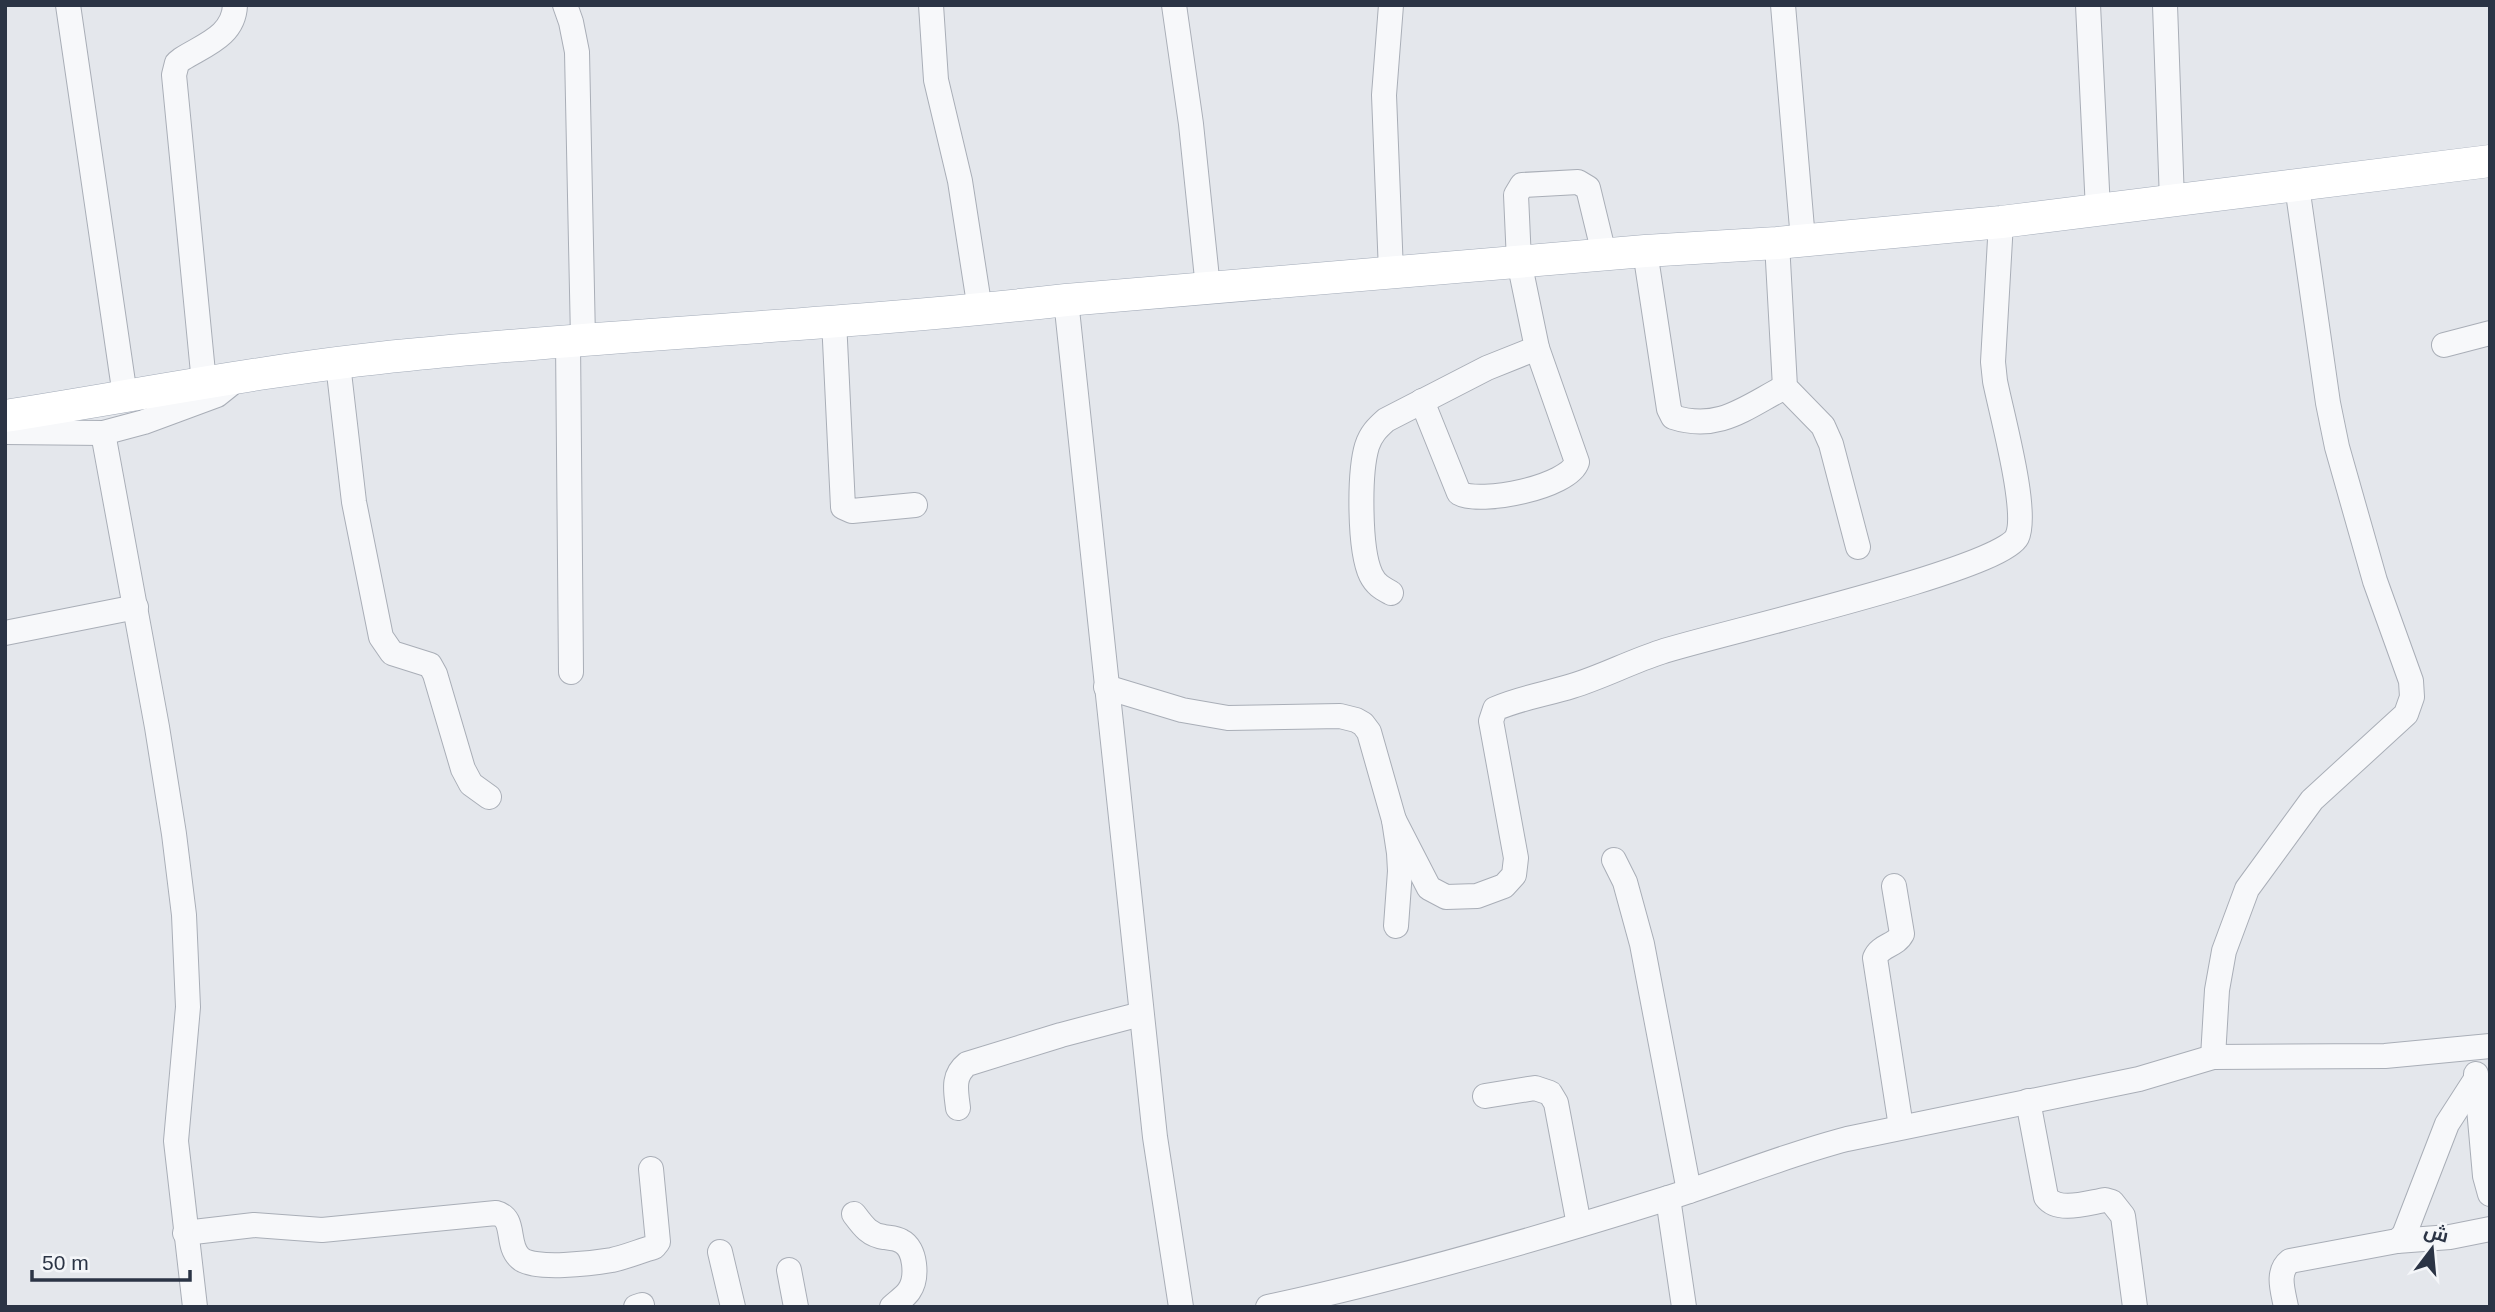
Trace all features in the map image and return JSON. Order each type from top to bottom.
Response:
[{"type":"main road","points":[[5,416],[204,383],[405,355],[980,310],[1066,300],[1604,254],[1790,242],[2001,222],[2490,161]]},
{"type":"street","points":[[68,5],[125,396]]},
{"type":"street","points":[[204,383],[174,75],[181,59],[225,33],[232,20],[234,5]]},
{"type":"street","points":[[565,5],[577,52],[571,672]]},
{"type":"street","points":[[931,5],[936,80],[960,181],[980,310]]},
{"type":"street","points":[[1174,5],[1191,124],[1208,288]]},
{"type":"street","points":[[1391,5],[1384,95],[1391,272]]},
{"type":"street","points":[[1783,5],[1790,242],[1786,387],[1823,426],[1831,444],[1858,547]]},
{"type":"street","points":[[2088,5],[2098,210]]},
{"type":"street","points":[[2165,5],[2172,201]]},
{"type":"street","points":[[1422,401],[1459,493],[1471,498],[1534,490],[1571,472],[1577,462],[1537,348],[1519,261],[1516,195],[1522,185],[1578,182],[1588,188],[1604,254]]},
{"type":"street","points":[[2213,1057],[2217,990],[2224,951],[2247,889],[2312,800],[2406,714],[2412,697],[2411,681],[2375,581],[2337,447],[2328,403],[2297,186]]},
{"type":"street","points":[[1394,820],[1429,888],[1446,897],[1477,896],[1504,886],[1514,875],[1516,858],[1492,721],[1496,709],[1573,686],[1661,652],[1965,567],[2008,548],[2017,538],[2019,501],[1993,362],[2001,222]]},
{"type":"street","points":[[1646,251],[1669,409],[1674,417],[1684,421],[1713,423],[1726,419],[1786,387]]},
{"type":"street","points":[[1066,300],[1155,1138],[1181,1307]]},
{"type":"street","points":[[834,320],[843,507],[852,511],[915,505]]},
{"type":"street","points":[[2444,345],[2490,333]]},
{"type":"street","points":[[1391,593],[1378,585],[1366,563],[1360,488],[1367,446],[1373,432],[1386,420],[1422,401],[1487,368],[1537,348]]},
{"type":"street","points":[[338,364],[354,502],[381,637],[393,653],[430,665],[463,769],[471,783],[489,797]]},
{"type":"street","points":[[5,432],[103,433],[144,422],[216,395],[237,378]]},
{"type":"street","points":[[103,433],[172,821],[184,915],[188,1007],[176,1141],[195,1307]]},
{"type":"street","points":[[5,633],[136,607]]},
{"type":"street","points":[[1106,687],[1182,710],[1228,718],[1340,716],[1363,724],[1369,732],[1394,820],[1400,872],[1396,926]]},
{"type":"street","points":[[1614,860],[1625,882],[1642,944],[1679,1195],[1684,1307]]},
{"type":"street","points":[[1894,886],[1902,934],[1899,939],[1878,952],[1875,958],[1901,1127]]},
{"type":"street","points":[[958,1108],[955,1081],[960,1069],[967,1064],[1141,1014]]},
{"type":"street","points":[[1280,1306],[1440,1267],[1679,1195],[1819,1146],[2139,1079],[2213,1057],[2385,1056],[2483,1047],[2476,1079],[2485,1176],[2490,1194]]},
{"type":"street","points":[[2397,1241],[2410,1224],[2447,1124],[2476,1079]]},
{"type":"street","points":[[1485,1096],[1535,1088],[1550,1093],[1556,1103],[1579,1225]]},
{"type":"street","points":[[2028,1101],[2046,1197],[2051,1204],[2059,1206],[2105,1200],[2112,1202],[2123,1216],[2134,1307]]},
{"type":"street","points":[[186,1233],[254,1225],[321,1230],[496,1213],[503,1214],[508,1221],[513,1246],[520,1258],[532,1264],[612,1260],[654,1247],[658,1242],[651,1170]]},
{"type":"street","points":[[855,1214],[866,1231],[899,1240],[911,1250],[914,1270],[912,1282],[909,1291],[892,1307]]},
{"type":"street","points":[[2286,1307],[2281,1273],[2284,1265],[2290,1261],[2397,1241],[2450,1237],[2490,1229]]},
{"type":"street","points":[[720,1252],[733,1307]]},
{"type":"street","points":[[789,1270],[796,1307]]}]
